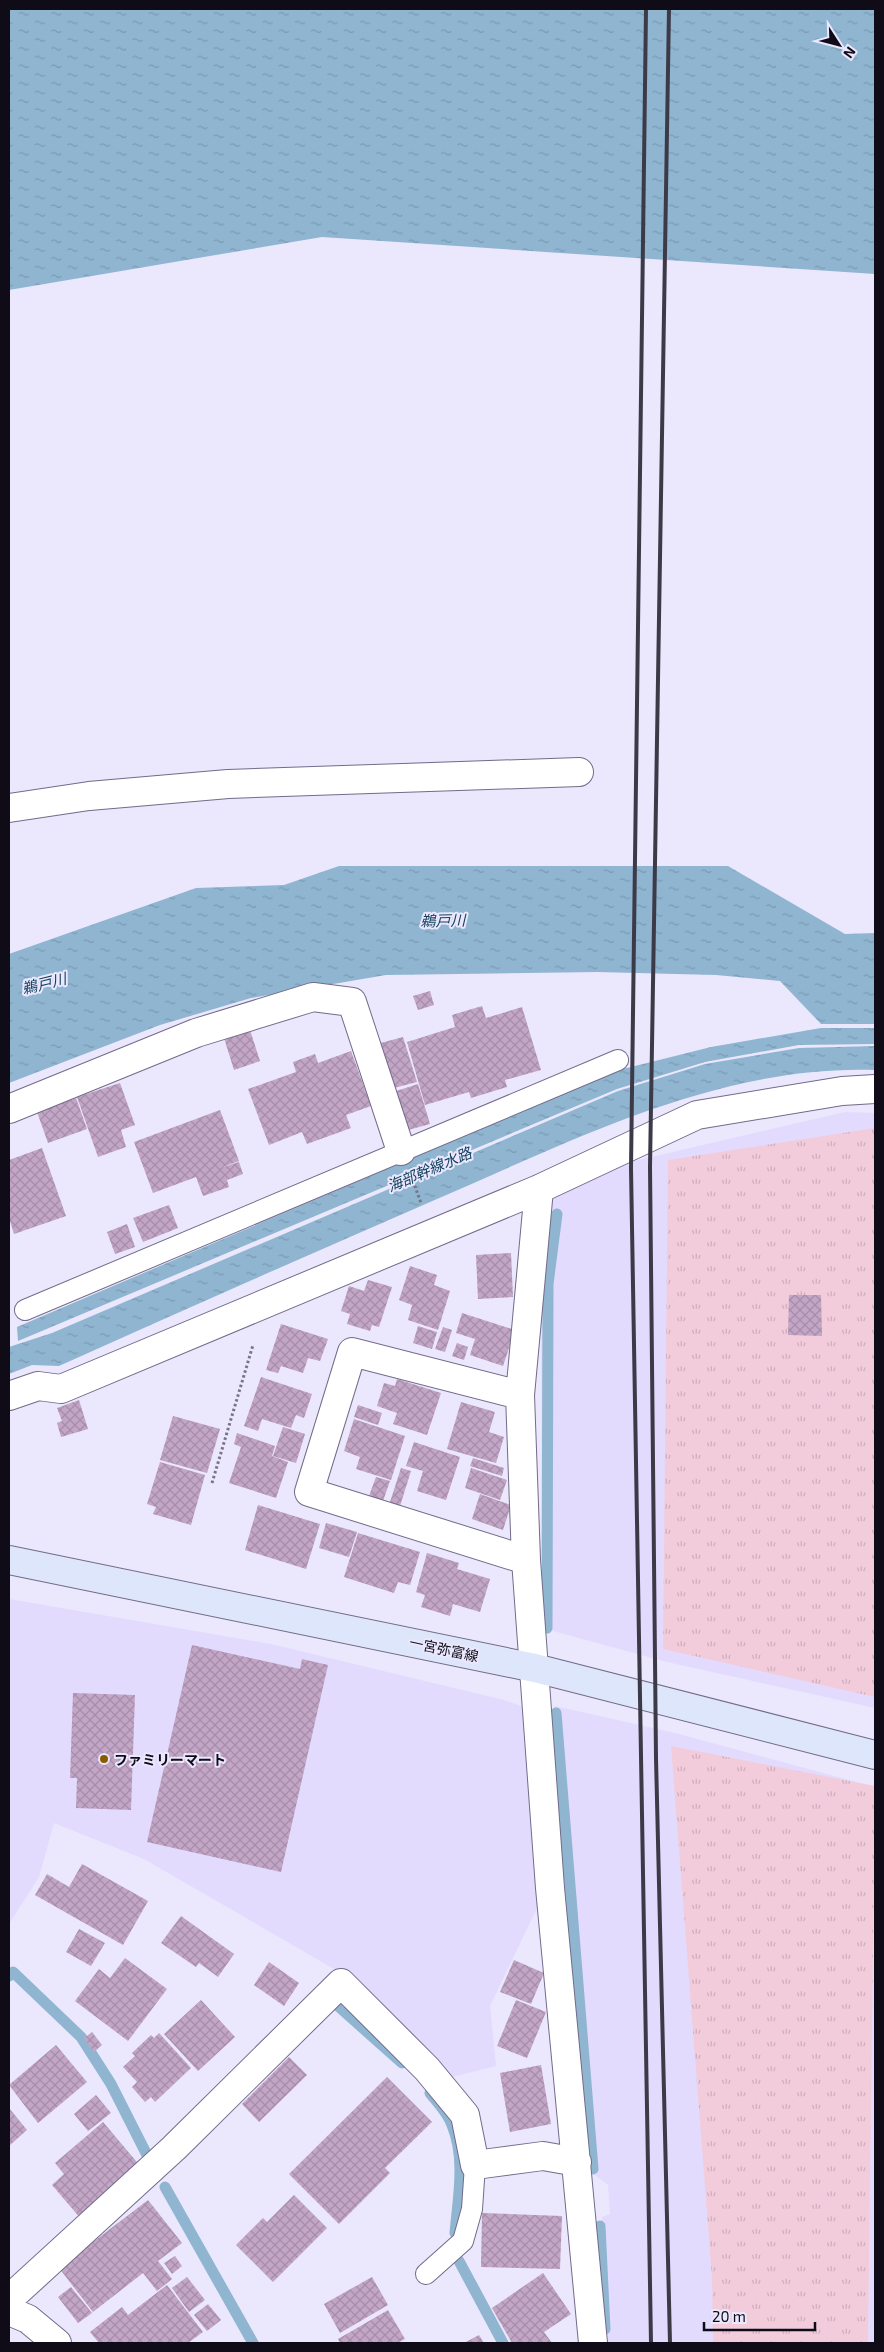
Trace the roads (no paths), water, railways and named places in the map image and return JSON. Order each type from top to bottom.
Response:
[{"type":"main road","name":"一宮弥富線","points":[[9,1560],[535,1668],[875,1755]]},
{"type":"street","points":[[9,808],[89,796],[228,784],[579,772]]},
{"type":"street","points":[[9,1109],[196,1033],[314,997],[352,1002],[401,1151]]},
{"type":"street","points":[[9,1396],[38,1386],[61,1389],[539,1189],[696,1115],[842,1091],[875,1089]]},
{"type":"street","points":[[539,1189],[520,1395],[526,1560],[550,1888],[594,2343]]},
{"type":"street","points":[[520,1395],[352,1352],[309,1492],[526,1560]]},
{"type":"street","points":[[9,2299],[174,2148],[341,1983],[427,2069],[465,2115],[475,2165],[543,2156],[577,2162]]},
{"type":"street","points":[[9,2311],[28,2319],[57,2343]]},
{"type":"lane","points":[[25,1310],[618,1060]]},
{"type":"lane","points":[[426,2274],[463,2240],[472,2209],[475,2165]]},
{"type":"water","points":[[9,9],[875,9],[875,274],[322,237],[9,290]]},
{"type":"water","name":"鵜戸川","points":[[339,866],[728,866],[845,934],[875,933],[875,1024],[821,1024],[780,981],[716,975],[597,972],[386,975],[251,998],[160,1025],[9,1083],[9,954],[196,888],[284,885]]},
{"type":"water","points":[[821,1028],[875,1028],[875,1044],[799,1045],[705,1062],[617,1089],[18,1341],[17,1327],[619,1070],[711,1047]]},
{"type":"water","points":[[875,1046],[875,1070],[817,1072],[760,1080],[705,1093],[650,1110],[542,1153],[59,1366],[32,1365],[9,1374],[9,1347],[52,1333],[618,1091],[705,1064],[799,1048]]},
{"type":"waterway","points":[[547,1628],[548,1284],[557,1214]]},
{"type":"waterway","points":[[556,1713],[593,2169]]},
{"type":"waterway","points":[[9,1976],[13,1972],[81,2037],[111,2084],[149,2159]]},
{"type":"waterway","points":[[338,2006],[402,2063]]},
{"type":"waterway","points":[[430,2093],[450,2121],[459,2151],[460,2178],[455,2233]]},
{"type":"waterway","points":[[165,2187],[253,2343]]},
{"type":"waterway","points":[[600,2226],[605,2329]]},
{"type":"waterway","points":[[459,2261],[503,2343]]},
{"type":"railway","points":[[646,9],[631,1168],[651,2343]]},
{"type":"railway","points":[[669,9],[650,1167],[656,1758],[670,2343]]},
{"type":"place","name":"ファミリーマート","points":[[104,1759]]},
{"type":"water label","name":"海部幹線水路","points":[[429,1169]]}]
